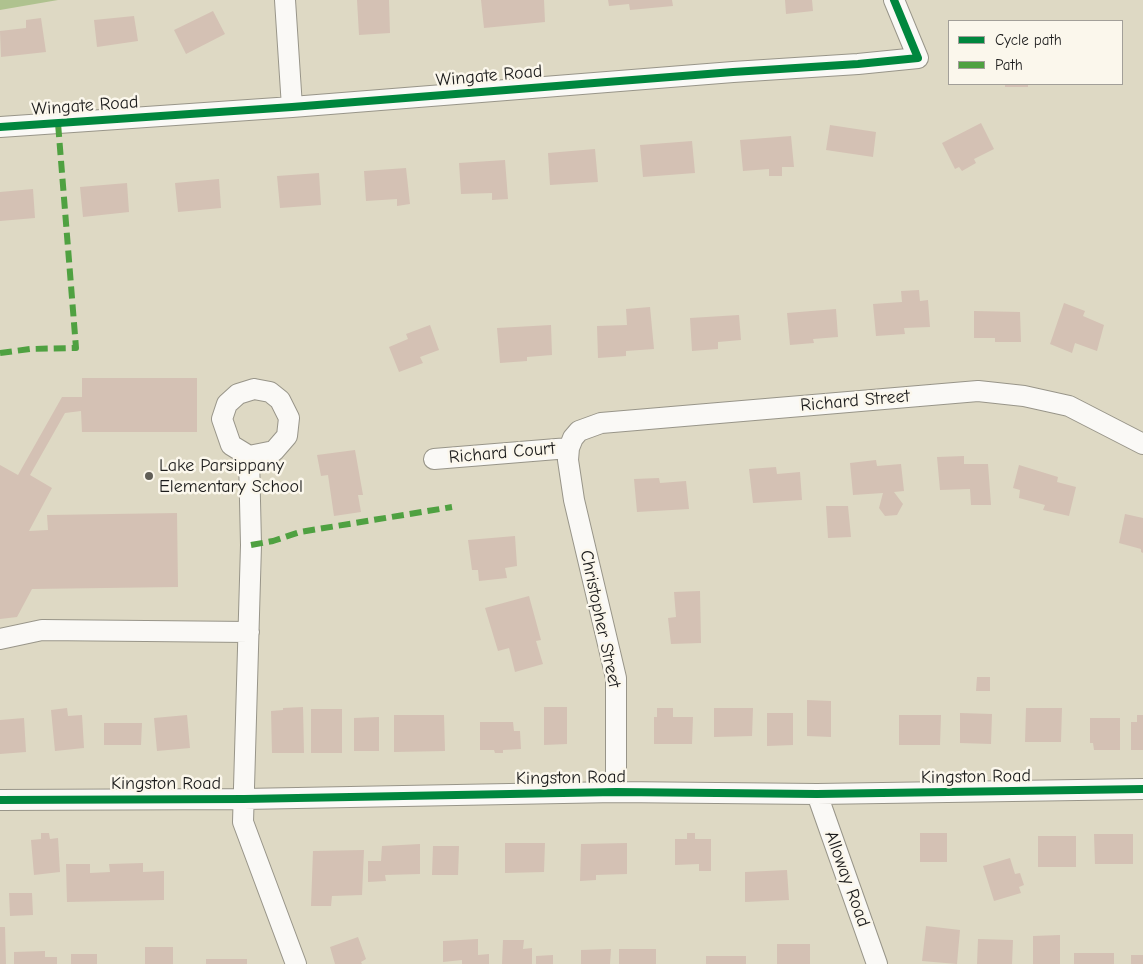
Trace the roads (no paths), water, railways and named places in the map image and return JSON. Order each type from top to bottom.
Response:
[{"type":"street","points":[[285,0],[292,107]]},
{"type":"street","name":"Wingate Road","points":[[0,128],[918,58],[894,0]]},
{"type":"street","name":"Richard Street","points":[[569,448],[573,438],[580,431],[601,422],[978,391],[1024,396],[1069,406],[1143,444]]},
{"type":"street","name":"Richard Court","points":[[434,459],[569,448]]},
{"type":"street","name":"Christopher Street","points":[[569,448],[568,460],[574,500],[616,678],[616,792]]},
{"type":"street","points":[[249,456],[251,545],[243,822],[296,964]]},
{"type":"street","points":[[0,639],[42,630],[249,632]]},
{"type":"street","name":"Kingston Road","points":[[0,800],[244,799],[616,792],[817,794],[1143,790]]},
{"type":"street","name":"Alloway Road","points":[[817,794],[877,964]]},
{"type":"place","name":"Lake Parsippany Elementary School","points":[[149,476]]}]
